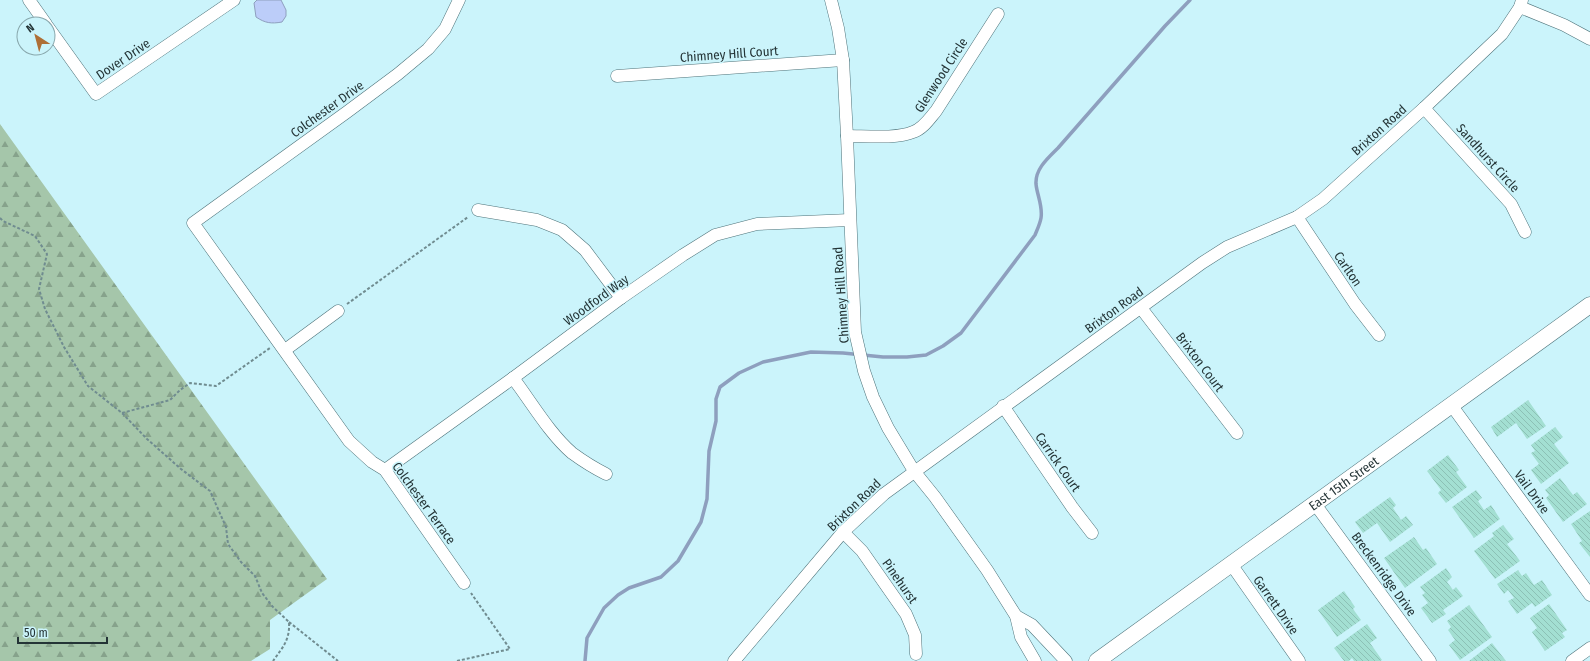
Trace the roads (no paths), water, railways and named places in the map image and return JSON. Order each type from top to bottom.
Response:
[{"type":"main road","name":"East 15th Street","points":[[1097,661],[1590,305]]},
{"type":"street","points":[[29,0],[40,16]]},
{"type":"street","name":"Dover Drive","points":[[56,38],[96,94],[234,0]]},
{"type":"street","name":"Colchester Drive","points":[[192,223],[398,74],[428,48],[445,29],[459,0]]},
{"type":"street","name":"Chimney Hill Road","points":[[831,0],[838,28],[843,60],[855,332],[864,371],[873,397],[888,428],[914,471],[935,497],[987,570],[1016,616]]},
{"type":"street","points":[[1521,3],[1590,39]]},
{"type":"street","name":"Brixton Road","points":[[734,661],[843,532],[884,494],[1003,406],[1202,263],[1227,247],[1297,217],[1323,199],[1424,108],[1502,34],[1521,3]]},
{"type":"street","name":"Glenwood Circle","points":[[847,136],[892,136],[914,132],[925,124],[936,111],[998,14]]},
{"type":"street","name":"Chimney Hill Court","points":[[617,76],[843,60]]},
{"type":"street","name":"Sandhurst Circle","points":[[1424,108],[1511,204],[1524,232]]},
{"type":"street","points":[[478,210],[537,220],[562,230],[585,250],[621,298]]},
{"type":"street","name":"Carlton","points":[[1297,217],[1379,335]]},
{"type":"street","name":"Woodford Way","points":[[385,470],[514,378],[621,298],[683,255],[715,235],[757,224],[850,220]]},
{"type":"street","name":"Colchester Terrace","points":[[192,223],[349,441],[372,462],[385,470],[464,583]]},
{"type":"street","name":"Brixton Court","points":[[1141,308],[1237,433]]},
{"type":"street","points":[[282,346],[338,311]]},
{"type":"street","points":[[514,378],[551,430],[572,452],[589,465],[606,474]]},
{"type":"street","name":"Carrick Court","points":[[1003,406],[1092,533]]},
{"type":"street","name":"Vail Drive","points":[[1452,406],[1590,595]]},
{"type":"street","name":"Breckenridge Drive","points":[[1315,504],[1430,661]]},
{"type":"street","name":"Pinehurst","points":[[843,532],[862,551],[906,614],[915,635],[916,654]]},
{"type":"street","name":"Garrett Drive","points":[[1231,564],[1300,661]]},
{"type":"street","points":[[1016,616],[1021,637],[1035,661]]},
{"type":"street","points":[[1016,616],[1032,625],[1066,661]]},
{"type":"street","points":[[1572,661],[1590,648]]},
{"type":"water","points":[[257,0],[281,0],[286,10],[286,16],[282,22],[275,23],[262,21],[256,17],[254,3]]},
{"type":"waterway","points":[[585,661],[587,638],[604,608],[618,595],[629,588],[661,577],[678,561],[701,522],[707,499],[709,451],[716,421],[716,399],[720,387],[739,373],[763,362],[811,352],[843,353],[883,357],[926,355],[943,346],[961,333],[1035,235],[1041,218],[1041,205],[1036,179],[1043,164],[1165,26],[1190,0]]}]
